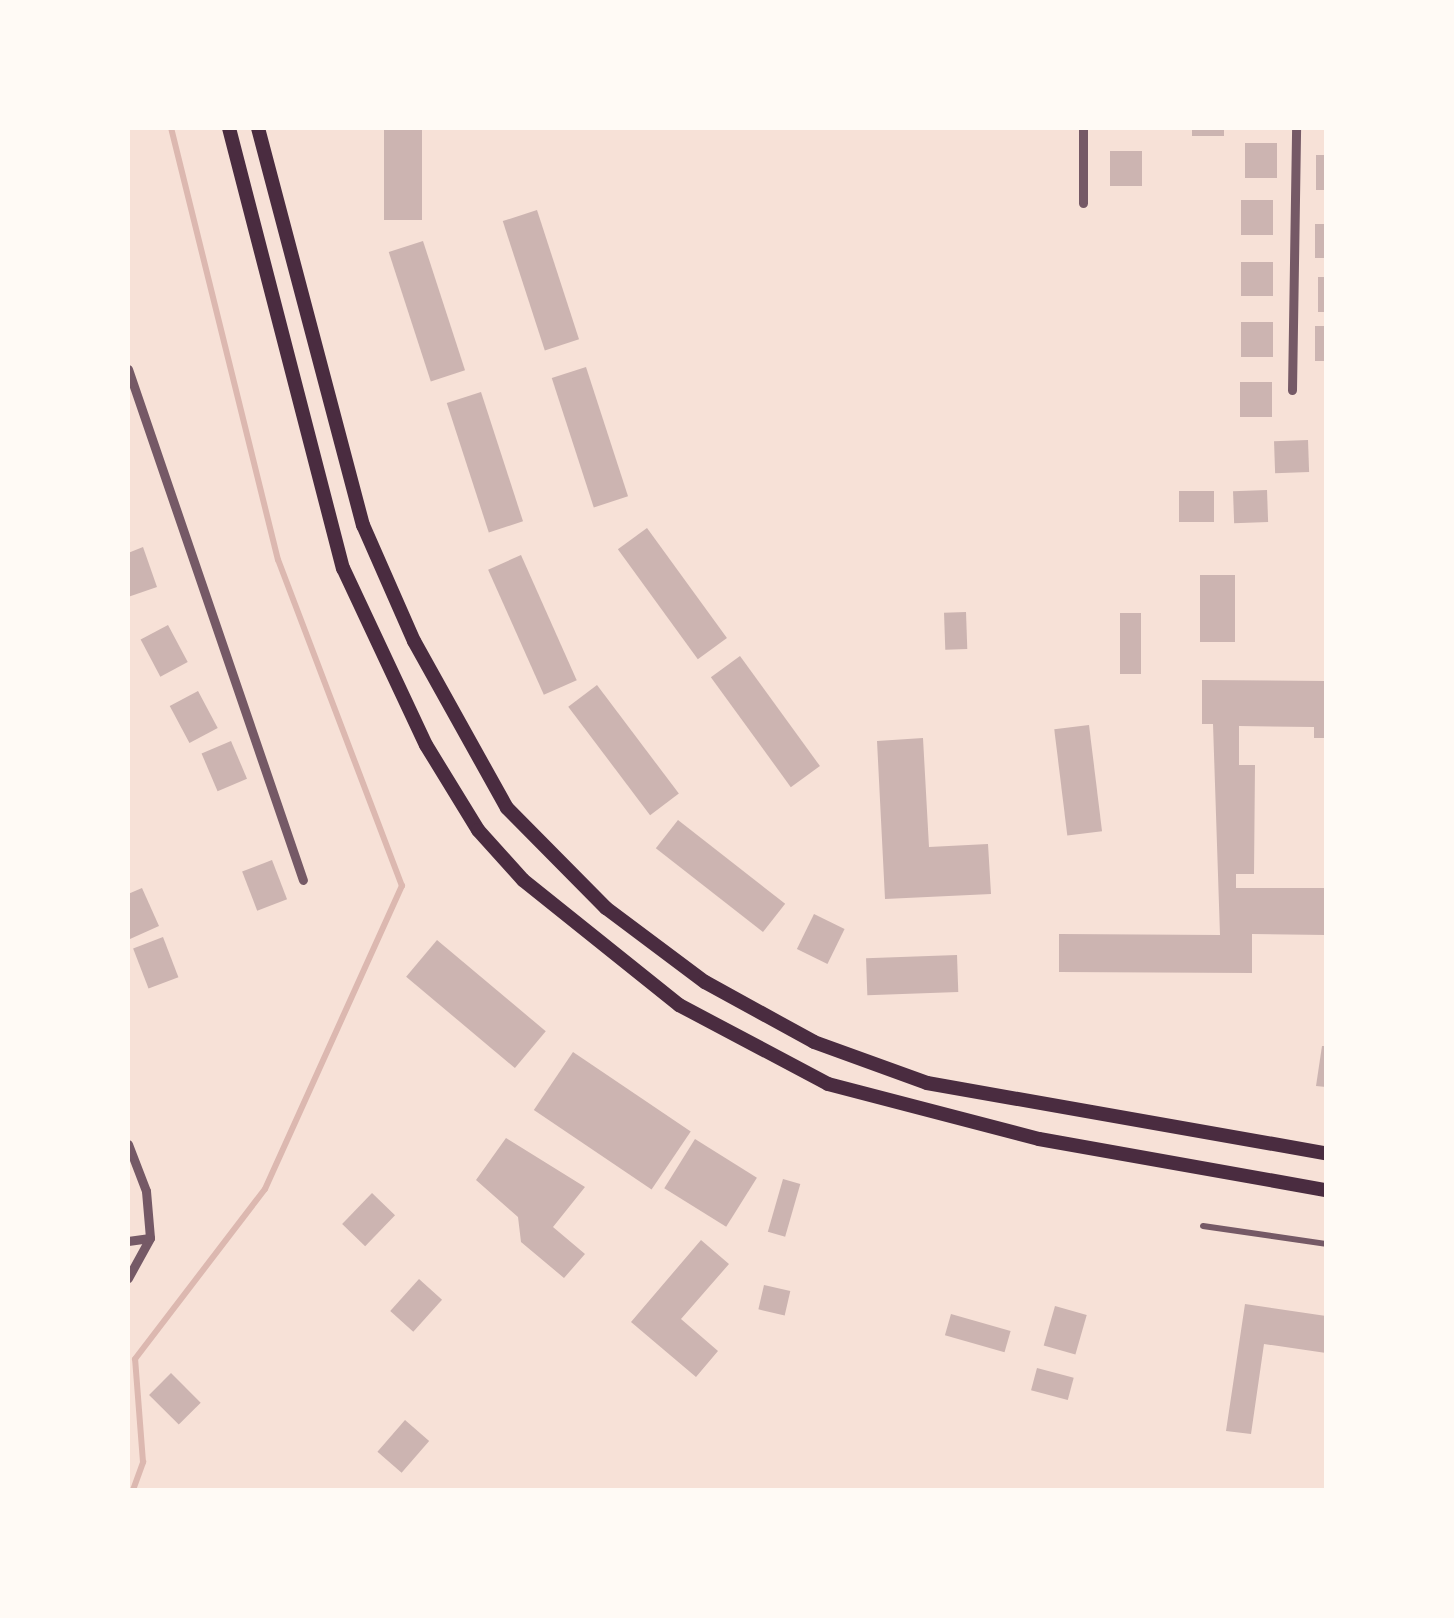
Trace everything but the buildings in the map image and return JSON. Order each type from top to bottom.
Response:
[{"type":"highway","points":[[229,128],[343,568],[451,788],[523,880],[679,1005],[828,1084],[1039,1139],[1326,1190]]},
{"type":"highway","points":[[258,128],[364,525],[414,641],[508,808],[606,908],[704,982],[814,1042],[927,1082],[1326,1154]]},
{"type":"street","points":[[1083,128],[1083,203]]},
{"type":"street","points":[[1292,390],[1296,128]]},
{"type":"street","points":[[128,369],[303,880]]},
{"type":"street","points":[[128,1144],[146,1190],[150,1238],[128,1278]]},
{"type":"street","points":[[1203,1226],[1326,1244]]},
{"type":"street","points":[[128,1240],[150,1238]]},
{"type":"waterway","points":[[133,1490],[143,1462],[135,1359],[265,1189],[402,886],[278,560],[171,128]]}]
